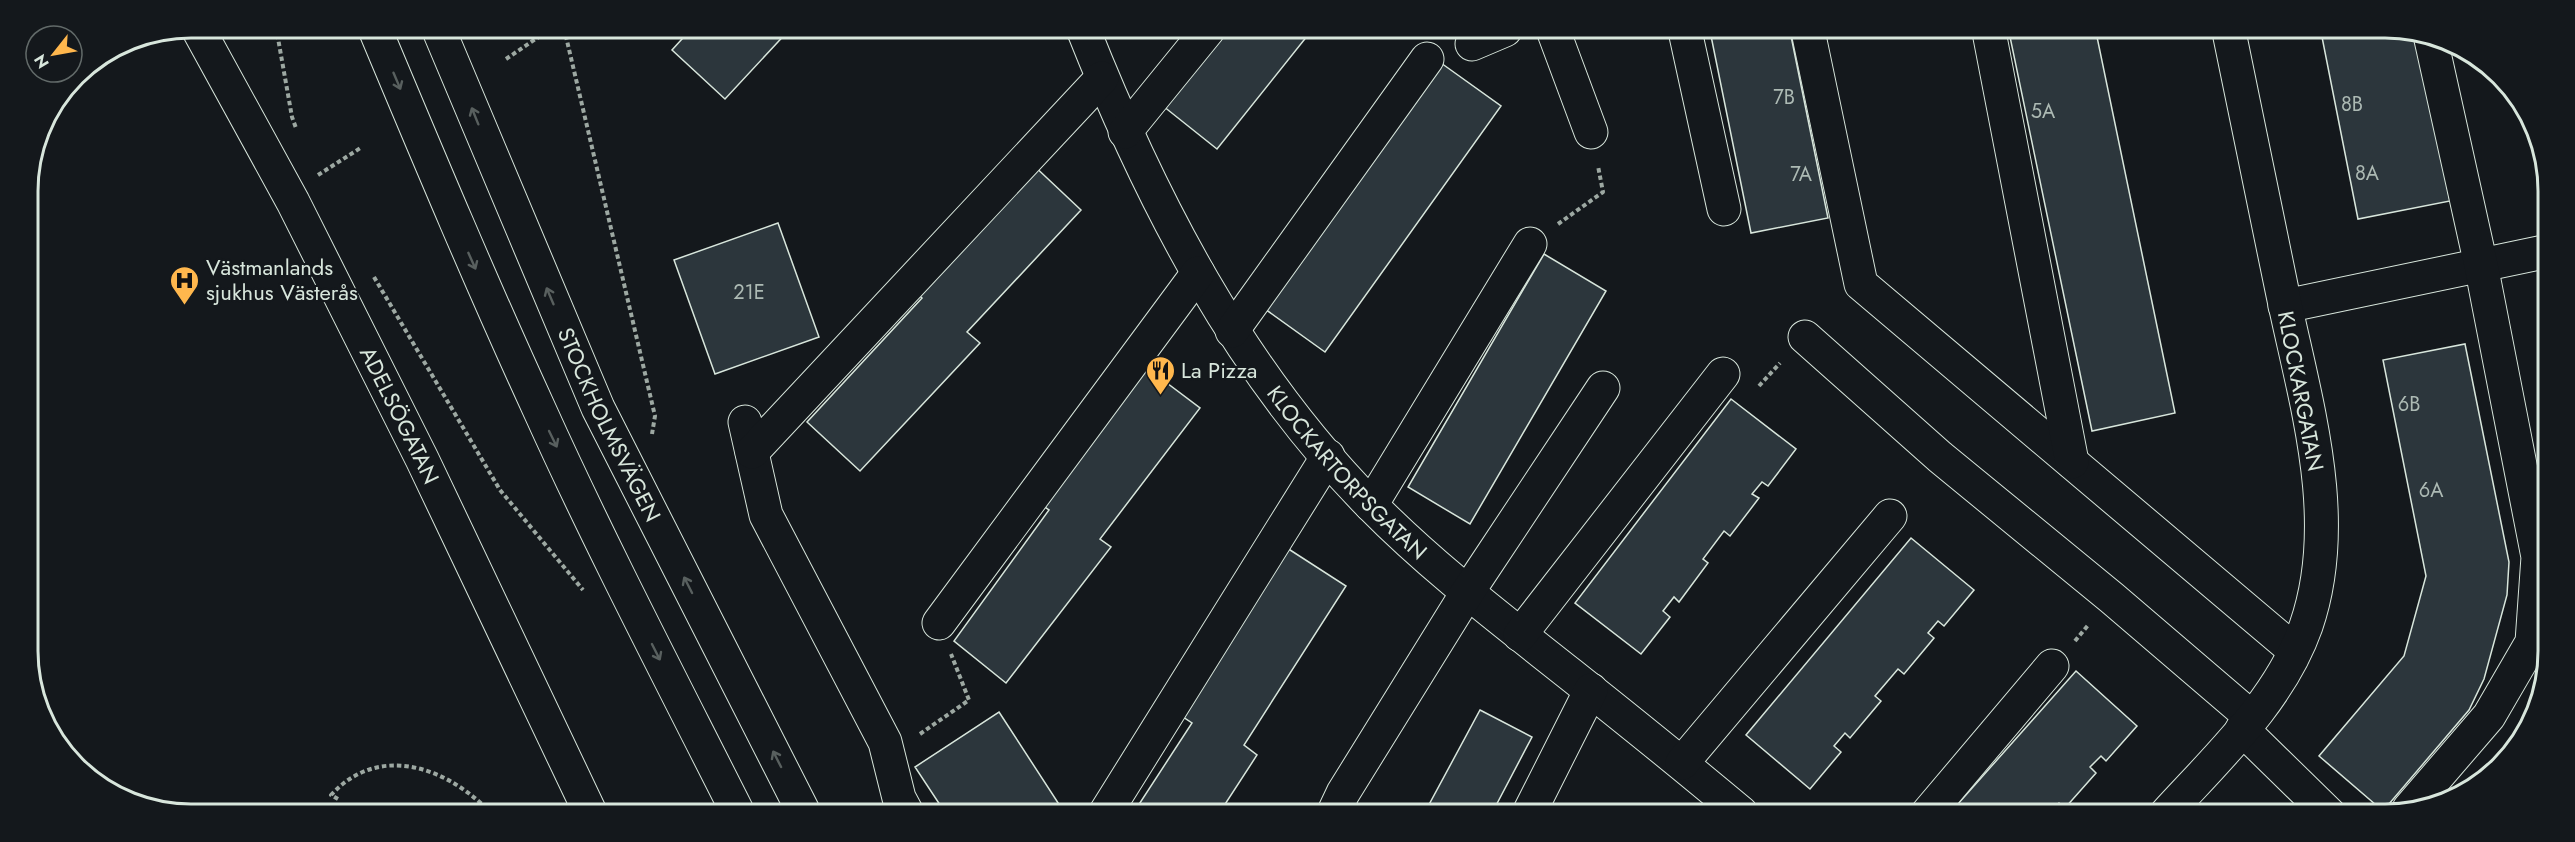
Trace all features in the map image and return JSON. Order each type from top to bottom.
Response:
[{"type":"street","name":"ADELSÖGATAN","points":[[203,38],[293,202],[417,448],[586,804]]},
{"type":"street","points":[[379,38],[459,231],[540,413],[627,594],[733,804]]},
{"type":"street","name":"STOCKHOLMSVÄGEN","points":[[442,38],[598,408],[799,804]]},
{"type":"street","name":"KLOCKARTORPSGATAN","points":[[1086,38],[1125,132],[1174,232],[1232,332],[1297,422],[1371,505],[1467,593],[1591,690],[1730,804]]},
{"type":"street","points":[[1125,132],[1201,38]]},
{"type":"street","points":[[1472,44],[1486,38]]},
{"type":"street","points":[[1556,38],[1591,132]]},
{"type":"street","points":[[1687,38],[1724,208]]},
{"type":"street","points":[[1809,38],[1861,284],[2295,651]]},
{"type":"street","points":[[1990,38],[2072,462]]},
{"type":"street","name":"KLOCKARGATAN","points":[[2175,804],[2279,684],[2306,626],[2320,572],[2321,525],[2316,451],[2230,38]]},
{"type":"street","points":[[2415,802],[2489,716],[2532,642],[2538,557],[2481,266],[2432,46]]},
{"type":"street","points":[[1232,332],[1427,59]]},
{"type":"street","points":[[902,804],[885,742],[766,515],[748,437],[1102,78]]},
{"type":"street","points":[[1371,505],[1530,244]]},
{"type":"street","points":[[2286,306],[2538,253]]},
{"type":"street","points":[[939,623],[1198,273]]},
{"type":"street","points":[[1804,337],[1940,457],[2112,598],[2246,723],[2322,804]]},
{"type":"street","points":[[1520,635],[1723,374]]},
{"type":"street","points":[[1338,804],[1467,593],[1603,388]]},
{"type":"street","points":[[1111,804],[1328,456]]},
{"type":"street","points":[[1682,763],[1890,516]]},
{"type":"street","points":[[1936,804],[2052,666]]},
{"type":"street","points":[[1534,804],[1591,690]]},
{"type":"path","points":[[278,38],[292,117],[300,137]]},
{"type":"path","points":[[506,59],[537,38]]},
{"type":"path","points":[[566,38],[655,416],[651,445]]},
{"type":"path","points":[[1530,244],[1603,192],[1591,132]]},
{"type":"path","points":[[311,167],[315,177],[362,147]]},
{"type":"path","points":[[369,268],[500,490],[585,593]]},
{"type":"path","points":[[1723,374],[1753,392],[1804,337]]},
{"type":"path","points":[[2052,666],[2112,598]]},
{"type":"path","points":[[888,756],[969,700],[939,623]]},
{"type":"path","points":[[338,800],[331,795],[339,786],[362,771],[397,764],[430,771],[471,794],[482,804]]},
{"type":"building","points":[[683,38],[782,38],[725,99],[672,50]]},
{"type":"building","points":[[1217,38],[1306,38],[1217,149],[1163,106]]},
{"type":"building","points":[[1711,38],[1791,38],[1828,218],[1751,233]]},
{"type":"building","points":[[2010,38],[2097,38],[2175,413],[2092,431]]},
{"type":"building","points":[[2322,38],[2384,38],[2419,42],[2450,201],[2358,219]]},
{"type":"building","points":[[1441,63],[1501,106],[1325,352],[1265,309]]},
{"type":"building","points":[[1030,162],[1081,210],[967,332],[980,343],[860,471],[807,422],[922,298],[912,289]]},
{"type":"building","points":[[778,223],[819,337],[715,374],[674,260]]},
{"type":"building","points":[[1544,254],[1606,291],[1470,524],[1408,487]]},
{"type":"building","points":[[2465,344],[2509,562],[2507,595],[2484,679],[2469,710],[2389,804],[2375,804],[2319,756],[2404,656],[2426,576],[2383,360]]},
{"type":"building","points":[[1143,365],[1200,408],[1100,539],[1111,547],[1006,683],[954,641],[1049,510],[1039,503]]},
{"type":"building","points":[[1731,399],[1796,449],[1768,486],[1762,482],[1752,494],[1759,498],[1730,536],[1724,531],[1703,559],[1708,563],[1679,602],[1674,597],[1663,611],[1670,617],[1641,654],[1575,603]]},
{"type":"building","points":[[1911,538],[1974,590],[1944,626],[1938,621],[1928,633],[1934,638],[1904,674],[1898,669],[1875,696],[1881,701],[1850,738],[1845,733],[1834,746],[1841,752],[1810,789],[1746,735]]},
{"type":"building","points":[[1287,548],[1346,586],[1244,745],[1257,755],[1225,804],[1139,804],[1192,723],[1180,715]]},
{"type":"building","points":[[2076,671],[2137,726],[2106,761],[2101,756],[2090,767],[2096,773],[2069,804],[1958,804]]},
{"type":"building","points":[[1480,710],[1532,737],[1497,804],[1429,804]]},
{"type":"building","points":[[999,712],[1059,804],[939,804],[915,767]]},
{"type":"place","name":"Västmanlands sjukhus Västerås","points":[[185,306]]},
{"type":"place","name":"La Pizza","points":[[1160,396]]}]
